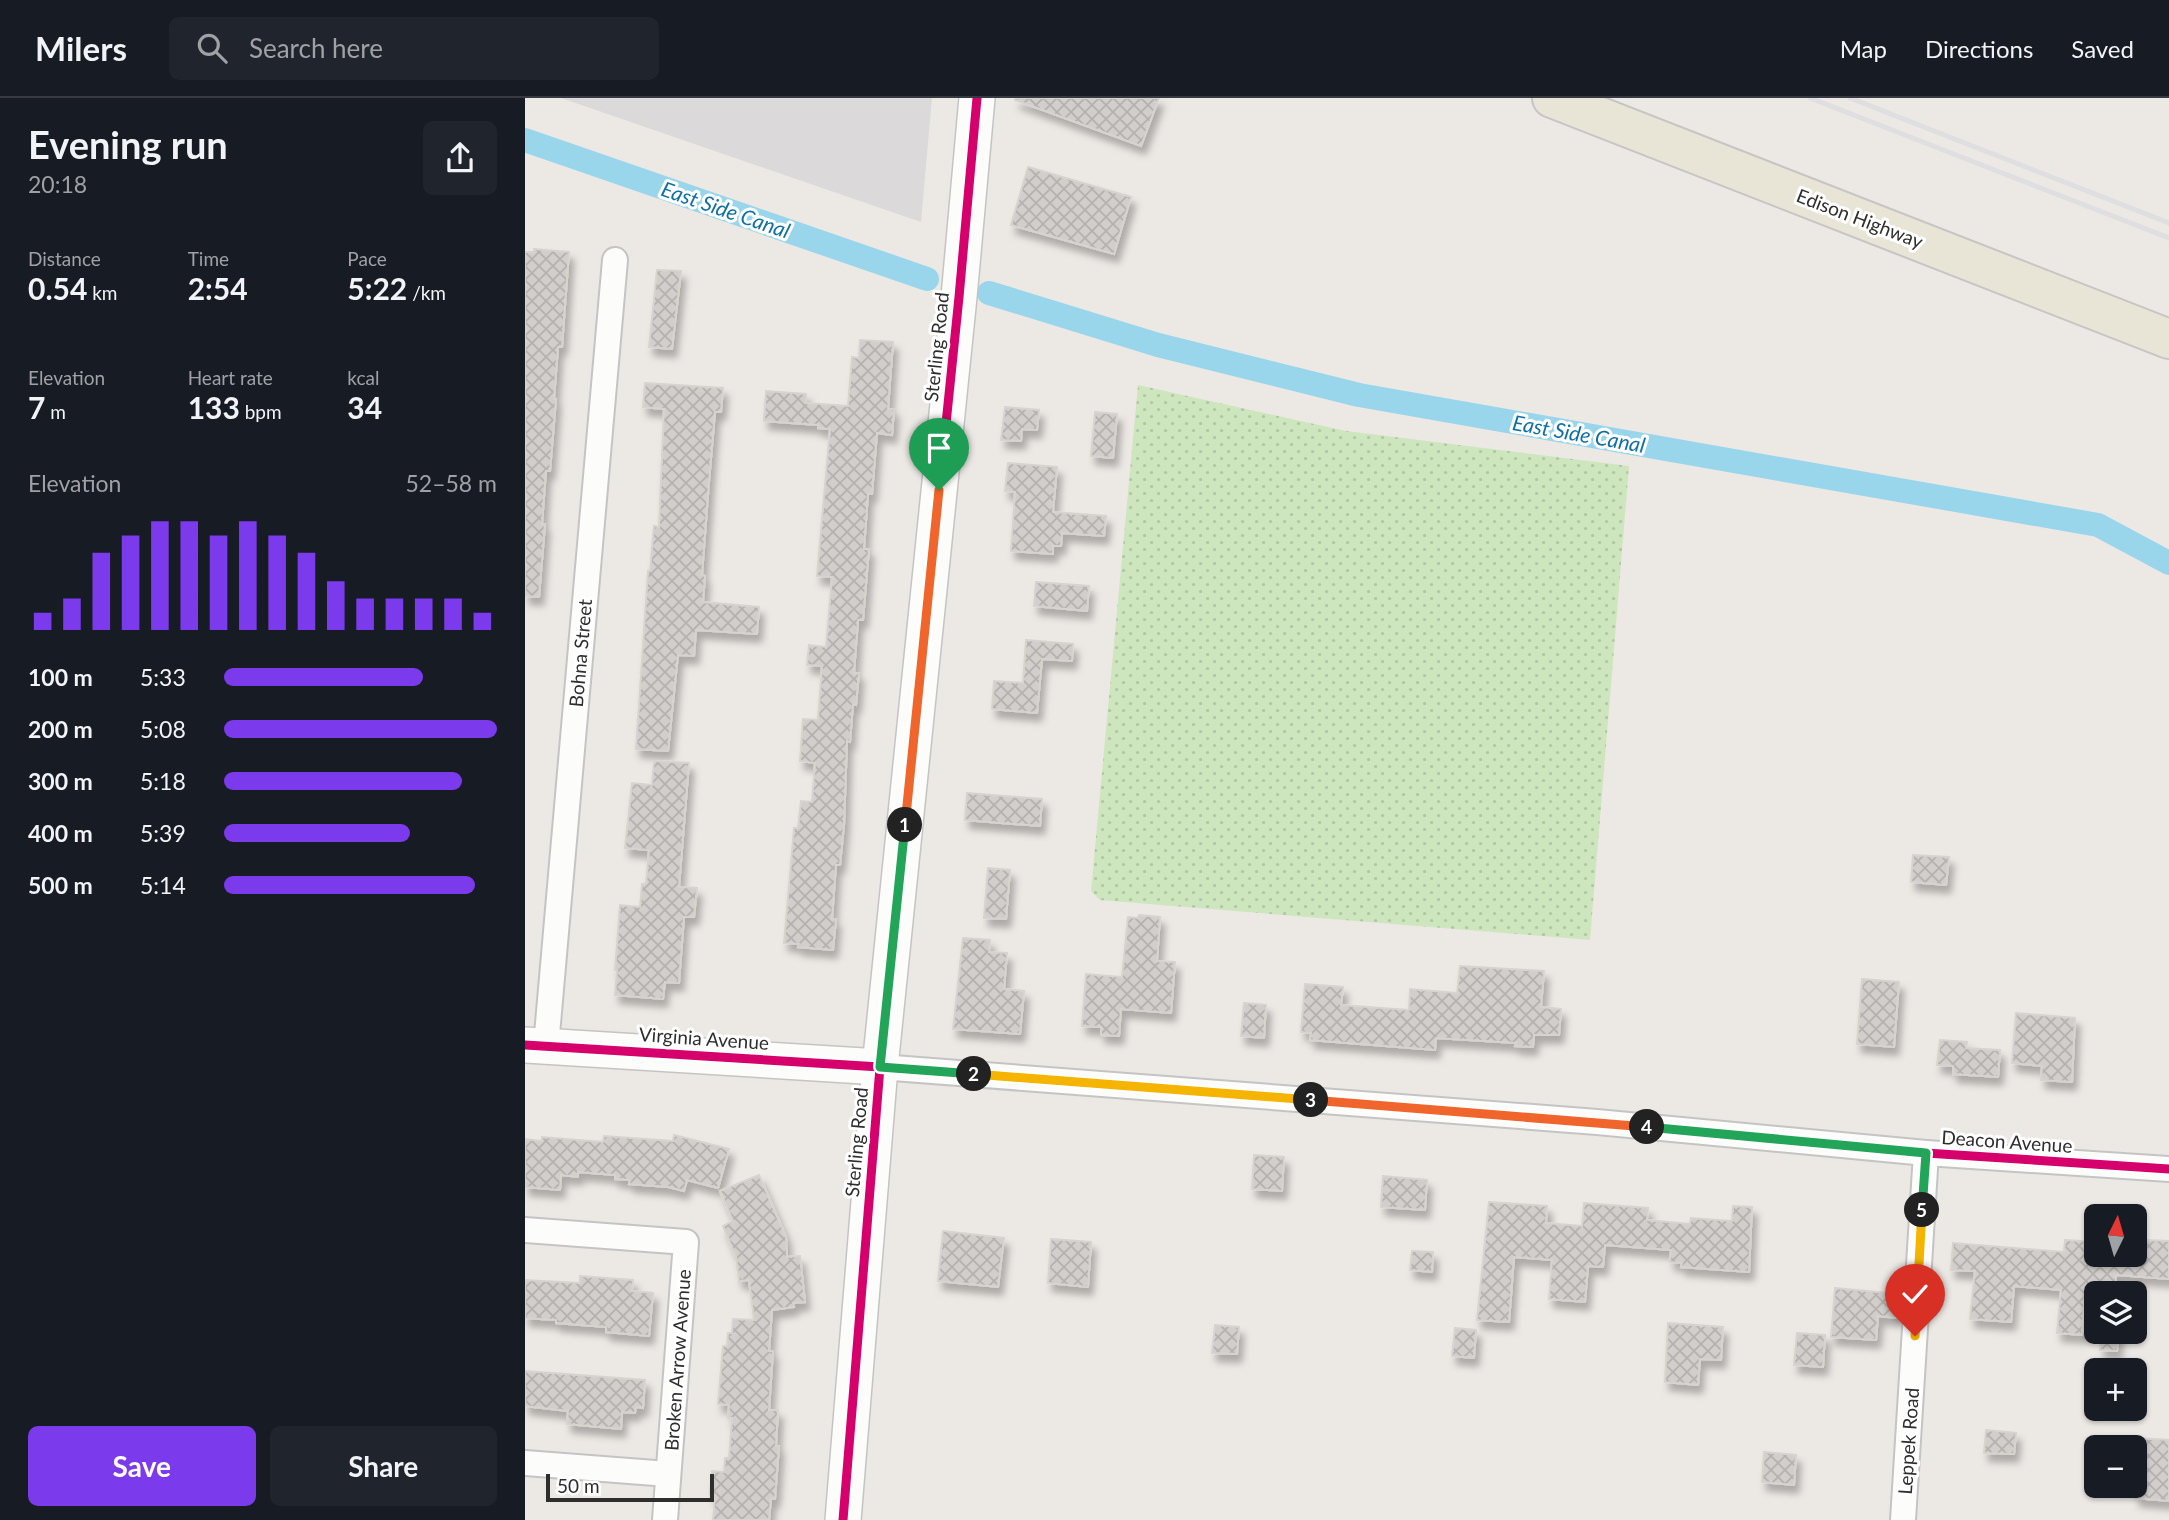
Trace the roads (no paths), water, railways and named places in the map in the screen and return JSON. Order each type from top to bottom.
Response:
[{"type":"main road","name":"Edison Highway","points":[[1552,98],[2169,338]]},
{"type":"street","name":"Sterling Road","points":[[843,1520],[880,1067],[977,98]]},
{"type":"street","name":"Bohna Street","points":[[536,1045],[614,260]]},
{"type":"street","name":"Virginia Avenue","points":[[536,1045],[880,1067]]},
{"type":"street","name":"Deacon Avenue","points":[[880,1067],[1597,1122],[1926,1153],[2169,1169]]},
{"type":"street","name":"Leppek Road","points":[[1903,1520],[1926,1153]]},
{"type":"street","name":"Broken Arrow Avenue","points":[[525,1230],[686,1242],[665,1520]]},
{"type":"street","points":[[525,1463],[669,1474]]},
{"type":"waterway","name":"East Side Canal","points":[[525,140],[927,279]]},
{"type":"waterway","name":"East Side Canal","points":[[989,293],[1158,345],[1359,395],[2098,525],[2169,563]]},
{"type":"railway","points":[[1810,98],[2169,238]]},
{"type":"railway","points":[[1850,98],[2169,223]]}]
